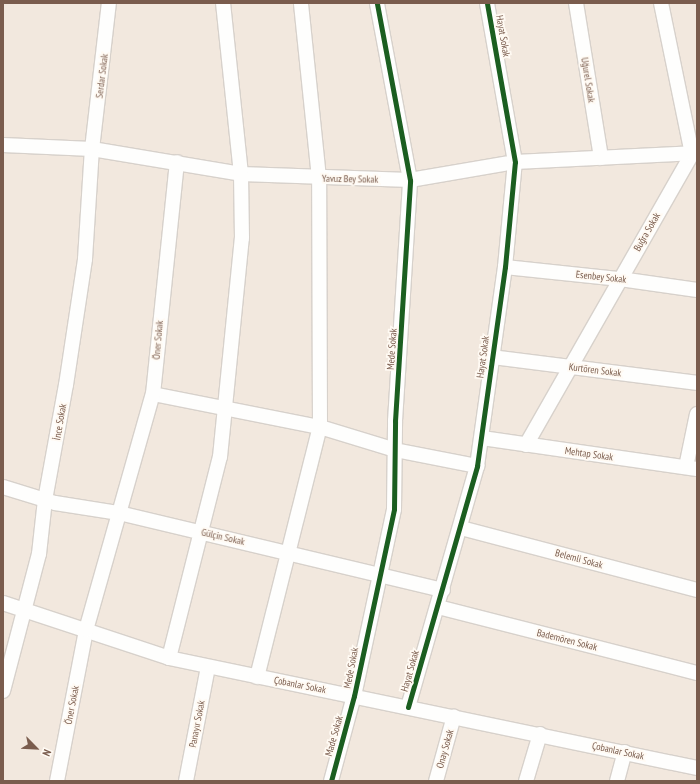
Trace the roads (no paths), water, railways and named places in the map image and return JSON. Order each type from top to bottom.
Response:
[{"type":"street","name":"Serdar Sokak","points":[[92,149],[109,3]]},
{"type":"street","points":[[169,658],[220,457],[242,238],[241,174],[223,3]]},
{"type":"street","points":[[257,677],[290,553],[320,427],[319,178],[301,3]]},
{"type":"street","name":"Mede Sokak","points":[[354,696],[394,509],[395,450],[410,180],[377,3]]},
{"type":"street","name":"Hayat Sokak","points":[[408,707],[461,528],[477,466],[506,267],[515,162],[487,3]]},
{"type":"street","name":"Uğurel Sokak","points":[[576,3],[601,158]]},
{"type":"street","points":[[661,3],[694,153]]},
{"type":"street","name":"Yavuz Bey Sokak","points":[[3,145],[92,149],[177,162],[241,174],[319,178],[410,180],[515,162],[694,153]]},
{"type":"street","name":"İnce Sokak","points":[[3,691],[26,611],[39,554],[45,500],[66,385],[85,259],[92,149]]},
{"type":"street","name":"Buğra Sokak","points":[[526,445],[620,279],[694,153]]},
{"type":"street","name":"Öner Sokak","points":[[57,781],[86,630],[152,394],[177,162]]},
{"type":"street","name":"Esenbey Sokak","points":[[506,267],[620,279],[697,290]]},
{"type":"street","name":"Kurtören Sokak","points":[[492,357],[697,383]]},
{"type":"street","points":[[152,394],[320,427],[395,450],[477,466]]},
{"type":"street","points":[[692,468],[697,414]]},
{"type":"street","name":"Mehtap Sokak","points":[[482,438],[692,468]]},
{"type":"street","name":"Gülçin Sokak","points":[[3,487],[45,500],[119,513],[443,590]]},
{"type":"street","name":"Belemli Sokak","points":[[461,528],[697,590]]},
{"type":"street","name":"Çobanlar Sokak","points":[[3,603],[169,658],[454,716],[697,768]]},
{"type":"street","name":"Bademören Sokak","points":[[438,607],[697,673]]},
{"type":"street","name":"Panayır Sokak","points":[[186,781],[208,667]]},
{"type":"street","name":"Made Sokak","points":[[330,781],[354,696]]},
{"type":"street","name":"Onay Sokak","points":[[436,781],[454,716]]},
{"type":"street","points":[[526,781],[540,734]]},
{"type":"street","points":[[617,781],[625,752]]}]
